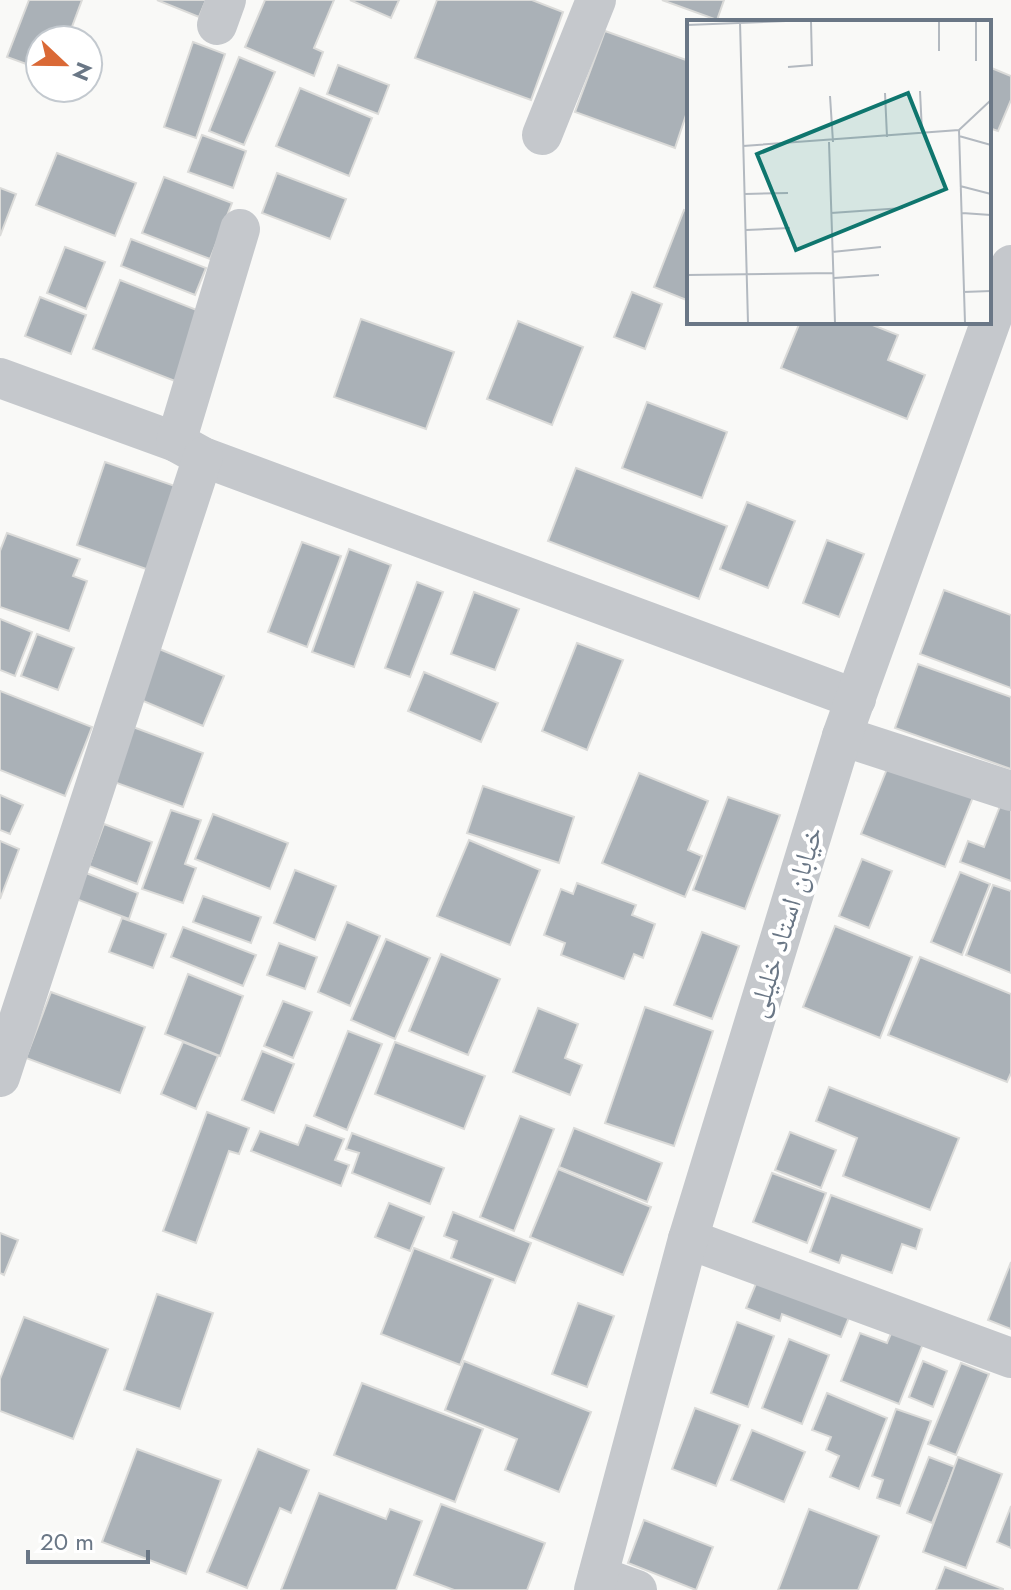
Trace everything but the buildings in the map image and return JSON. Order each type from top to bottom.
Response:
[{"type":"street","points":[[542,135],[596,0]]},
{"type":"street","points":[[0,1077],[190,450],[240,229]]},
{"type":"street","name":"خیابان استاد خلیلی","points":[[991,321],[1011,265]]},
{"type":"street","name":"خیابان استاد خلیلی","points":[[596,1583],[688,1239],[849,718],[990,324]]},
{"type":"street","points":[[0,378],[190,450],[849,718],[1011,791]]},
{"type":"street","points":[[688,1239],[1011,1358]]},
{"type":"street","points":[[596,1583],[637,1590]]}]
